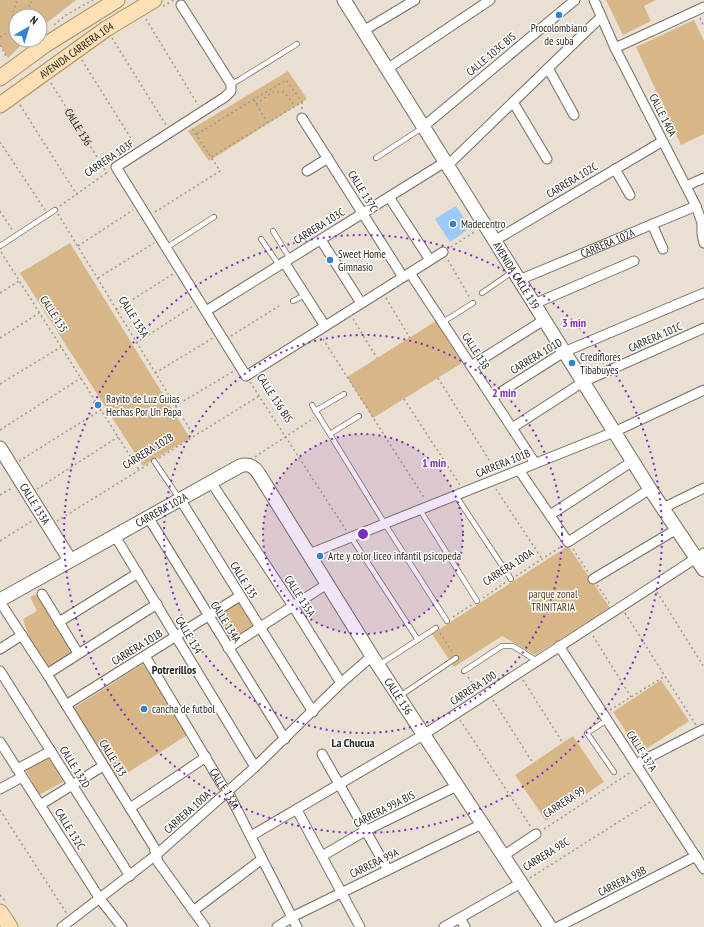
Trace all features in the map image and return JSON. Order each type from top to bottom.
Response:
[{"type":"main road","name":"AVENIDA CARRERA 104","points":[[0,78],[45,45],[117,0]]},
{"type":"main road","name":"AVENIDA CARRERA 104","points":[[0,105],[106,29],[154,0]]},
{"type":"main road","points":[[0,912],[10,927]]},
{"type":"street","name":"AVENIDA CALLE 139","points":[[344,0],[650,489],[677,529],[700,555],[704,570]]},
{"type":"street","points":[[363,31],[415,0]]},
{"type":"street","points":[[387,69],[490,0]]},
{"type":"street","name":"CALLE 103C BIS","points":[[424,127],[574,0]]},
{"type":"street","name":"CALLE 140A","points":[[594,0],[615,48],[696,206],[703,228],[702,234],[704,242]]},
{"type":"street","points":[[181,5],[231,88]]},
{"type":"street","points":[[615,48],[704,7]]},
{"type":"street","name":"CARRERA 103C","points":[[206,311],[389,197],[446,164],[601,17]]},
{"type":"street","points":[[548,68],[574,115]]},
{"type":"street","name":"CARRERA 103F","points":[[116,167],[226,97],[231,88]]},
{"type":"street","points":[[513,102],[547,159]]},
{"type":"street","name":"CALLE 137C","points":[[302,118],[363,214],[406,275]]},
{"type":"street","name":"CARRERA 102C","points":[[494,240],[663,141]]},
{"type":"street","points":[[307,171],[328,158]]},
{"type":"street","name":"CALLE 136 BIS","points":[[116,167],[246,376]]},
{"type":"street","points":[[615,169],[630,195]]},
{"type":"street","points":[[686,186],[704,178]]},
{"type":"street","points":[[389,197],[430,260]]},
{"type":"street","name":"CARRERA 102A","points":[[516,276],[696,206]]},
{"type":"street","points":[[652,224],[663,249]]},
{"type":"street","points":[[321,240],[361,303]]},
{"type":"street","points":[[246,376],[443,252]]},
{"type":"street","points":[[534,304],[634,261]]},
{"type":"street","points":[[285,262],[305,294],[322,328]]},
{"type":"street","name":"CALLE 138","points":[[406,275],[443,322],[535,464]]},
{"type":"street","name":"CARRERA 101D","points":[[492,397],[564,352],[704,294]]},
{"type":"street","points":[[471,366],[544,320]]},
{"type":"street","name":"CARRERA 101C","points":[[512,428],[583,382],[704,328]]},
{"type":"street","name":"CARRERA 101B","points":[[309,554],[614,432],[704,390]]},
{"type":"street","name":"CALLE 133A","points":[[0,448],[70,560]]},
{"type":"street","points":[[550,515],[633,461]]},
{"type":"street","name":"CARRERA 102A","points":[[0,601],[180,499],[240,466],[249,464]]},
{"type":"street","name":"CALLE 136","points":[[249,464],[256,469],[398,697],[550,927]]},
{"type":"street","points":[[519,470],[568,542],[650,489]]},
{"type":"street","name":"CALLE 135A","points":[[211,482],[341,683]]},
{"type":"street","points":[[663,508],[704,488]]},
{"type":"street","name":"CALLE 135","points":[[180,499],[313,712]]},
{"type":"street","name":"CALLE 134A","points":[[148,517],[285,739]]},
{"type":"street","points":[[593,579],[677,529]]},
{"type":"street","name":"CALLE 134","points":[[115,536],[256,767]]},
{"type":"street","name":"CARRERA 100","points":[[251,836],[423,735],[700,555]]},
{"type":"street","points":[[59,622],[138,573]]},
{"type":"street","points":[[228,648],[327,584]]},
{"type":"street","points":[[42,594],[78,653]]},
{"type":"street","name":"CARRERA 101B","points":[[66,705],[240,596]]},
{"type":"street","name":"CALLE 133","points":[[0,601],[154,847],[158,862],[205,927]]},
{"type":"street","points":[[47,674],[157,604]]},
{"type":"street","points":[[0,649],[22,635]]},
{"type":"street","name":"CALLE 137A","points":[[559,646],[704,869]]},
{"type":"street","name":"CALLE 133A","points":[[145,656],[222,785],[228,792],[297,927]]},
{"type":"street","name":"CARRERA 100A","points":[[62,927],[100,900],[156,855],[256,767],[341,683],[375,661]]},
{"type":"street","name":"CALLE 132D","points":[[0,671],[130,876]]},
{"type":"street","points":[[637,766],[702,730]]},
{"type":"street","name":"CALLE 132C","points":[[0,742],[100,900],[122,927]]},
{"type":"street","points":[[0,790],[20,773],[51,751]]},
{"type":"street","points":[[322,754],[388,870]]},
{"type":"street","points":[[130,808],[206,757]]},
{"type":"street","points":[[40,805],[103,766]]},
{"type":"street","name":"CARRERA 99A BIS","points":[[322,856],[365,831],[457,786]]},
{"type":"street","points":[[297,810],[360,927]]},
{"type":"street","name":"CARRERA 99A","points":[[278,927],[292,917],[482,824]]},
{"type":"street","points":[[503,856],[536,834]]},
{"type":"street","name":"CARRERA 98B","points":[[558,927],[696,856]]},
{"type":"street","points":[[193,911],[262,859]]},
{"type":"street","name":"CARRERA 98C","points":[[444,927],[521,884]]},
{"type":"street","points":[[460,918],[465,927]]},
{"type":"lane","points":[[231,88],[239,80],[297,44]]},
{"type":"lane","points":[[376,158],[424,127]]},
{"type":"lane","points":[[0,246],[55,210]]},
{"type":"lane","points":[[166,248],[214,217]]},
{"type":"lane","points":[[273,231],[285,262]]},
{"type":"lane","points":[[260,239],[285,262]]},
{"type":"lane","points":[[482,293],[516,276]]},
{"type":"lane","points":[[293,301],[305,294]]},
{"type":"lane","points":[[443,322],[474,303]]},
{"type":"lane","points":[[317,414],[344,394]]},
{"type":"lane","points":[[312,406],[447,621]]},
{"type":"lane","points":[[330,434],[359,416]]},
{"type":"lane","name":"CALLE 135","points":[[154,461],[180,499]]},
{"type":"lane","points":[[460,494],[511,579]]},
{"type":"lane","points":[[420,510],[477,601]]},
{"type":"lane","points":[[351,537],[418,640]]},
{"type":"lane","name":"CARRERA 100A","points":[[375,661],[418,640],[436,628]]},
{"type":"lane","points":[[464,671],[502,646],[513,646],[536,661]]},
{"type":"lane","points":[[398,697],[456,658]]},
{"type":"lane","points":[[606,717],[587,733],[614,772]]},
{"type":"path","points":[[53,26],[66,15],[93,0]]},
{"type":"path","points":[[145,18],[203,112]]},
{"type":"path","points":[[112,38],[170,132]]},
{"type":"path","points":[[0,45],[13,68]]},
{"type":"path","points":[[81,58],[140,152]]},
{"type":"path","points":[[197,134],[286,80],[302,102],[211,157]]},
{"type":"path","name":"CALLE 136","points":[[50,81],[107,173]]},
{"type":"path","points":[[256,104],[273,92],[284,92],[295,106]]},
{"type":"path","points":[[254,100],[268,123]]},
{"type":"path","points":[[19,104],[77,195]]},
{"type":"path","points":[[147,217],[220,171],[188,121]]},
{"type":"path","points":[[0,142],[48,214]]},
{"type":"path","name":"CARRERA 103F","points":[[55,210],[116,167]]},
{"type":"path","points":[[77,246],[140,205]]},
{"type":"path","name":"CALLE 135A","points":[[55,210],[194,436]]},
{"type":"path","points":[[0,211],[16,235]]},
{"type":"path","points":[[474,303],[443,252],[476,230]]},
{"type":"path","points":[[97,278],[160,239]]},
{"type":"path","name":"CALLE 135","points":[[0,252],[139,470]]},
{"type":"path","points":[[116,310],[180,270]]},
{"type":"path","points":[[0,293],[19,281]]},
{"type":"path","points":[[382,291],[410,338]]},
{"type":"path","points":[[136,342],[200,302]]},
{"type":"path","points":[[155,373],[279,306]]},
{"type":"path","points":[[348,312],[377,358]]},
{"type":"path","points":[[0,338],[39,313]]},
{"type":"path","points":[[322,328],[429,506]]},
{"type":"path","points":[[0,384],[61,347]]},
{"type":"path","points":[[175,406],[240,367]]},
{"type":"path","name":"CALLE 136 BIS","points":[[246,376],[351,537]]},
{"type":"path","points":[[0,430],[81,378]]},
{"type":"path","points":[[438,378],[500,477]]},
{"type":"path","name":"CARRERA 102B","points":[[49,526],[259,396]]},
{"type":"path","points":[[404,399],[460,494]]},
{"type":"path","points":[[11,466],[101,410]]},
{"type":"path","points":[[249,464],[255,456],[286,437],[317,414]]},
{"type":"path","points":[[29,494],[118,438]]},
{"type":"path","points":[[491,481],[542,559]]},
{"type":"path","points":[[0,495],[21,482]]},
{"type":"path","points":[[0,541],[42,515]]},
{"type":"path","name":"CARRERA 100A","points":[[447,621],[568,542]]},
{"type":"path","points":[[653,586],[704,667]]},
{"type":"path","points":[[620,606],[702,730]]},
{"type":"path","points":[[588,627],[631,697]]},
{"type":"path","points":[[518,673],[563,743]]},
{"type":"path","points":[[606,717],[631,697],[665,676]]},
{"type":"path","points":[[488,692],[532,763]]},
{"type":"path","points":[[455,714],[536,834]]},
{"type":"path","name":"CARRERA 99","points":[[536,834],[637,766]]},
{"type":"path","name":"CARRERA 98C","points":[[521,884],[658,797]]},
{"type":"path","points":[[0,810],[71,920]]},
{"type":"green space","points":[[0,0],[76,0],[48,22],[48,8],[8,8],[8,48],[18,48],[8,58],[0,45]]},
{"type":"green space","points":[[606,0],[656,0],[644,6],[651,21],[623,35]]},
{"type":"green space","points":[[694,20],[704,41],[704,134],[681,145],[636,47]]},
{"type":"green space","points":[[288,71],[307,99],[209,161],[188,131]]},
{"type":"green space","points":[[70,243],[190,438],[143,466],[20,273]]},
{"type":"green space","points":[[436,321],[462,363],[373,418],[347,377]]},
{"type":"green space","name":"parque zonal TRINITARIA","points":[[568,546],[610,608],[535,655],[502,636],[454,667],[432,634]]},
{"type":"green space","points":[[37,594],[72,652],[48,668],[31,642],[23,619],[37,611],[30,597]]},
{"type":"green space","points":[[239,600],[254,627],[230,642],[214,617]]},
{"type":"green space","points":[[143,664],[189,734],[116,780],[72,709]]},
{"type":"green space","points":[[661,680],[689,721],[640,753],[613,712]]},
{"type":"green space","points":[[573,736],[604,782],[546,821],[515,775]]},
{"type":"green space","points":[[48,756],[63,782],[39,795],[26,770]]},
{"type":"building","name":"Madecentro","points":[[456,206],[470,228],[450,242],[435,219]]},
{"type":"place","name":"Procolombiano de suba","points":[[559,15]]},
{"type":"place","name":"Madecentro","points":[[453,224]]},
{"type":"place","name":"Sweet Home Gimnasio","points":[[330,260]]},
{"type":"place","name":"Crediflores Tibabuyes","points":[[572,363]]},
{"type":"place","name":"Rayito de Luz Guias Hechas Por Un Papa","points":[[98,405]]},
{"type":"place","name":"Arte y color liceo infantil psicopeda","points":[[320,556]]},
{"type":"place","name":"cancha de futbol","points":[[144,709]]},
{"type":"district","name":"Potrerillos","points":[[174,669]]},
{"type":"district","name":"La Chucua","points":[[353,742]]}]
